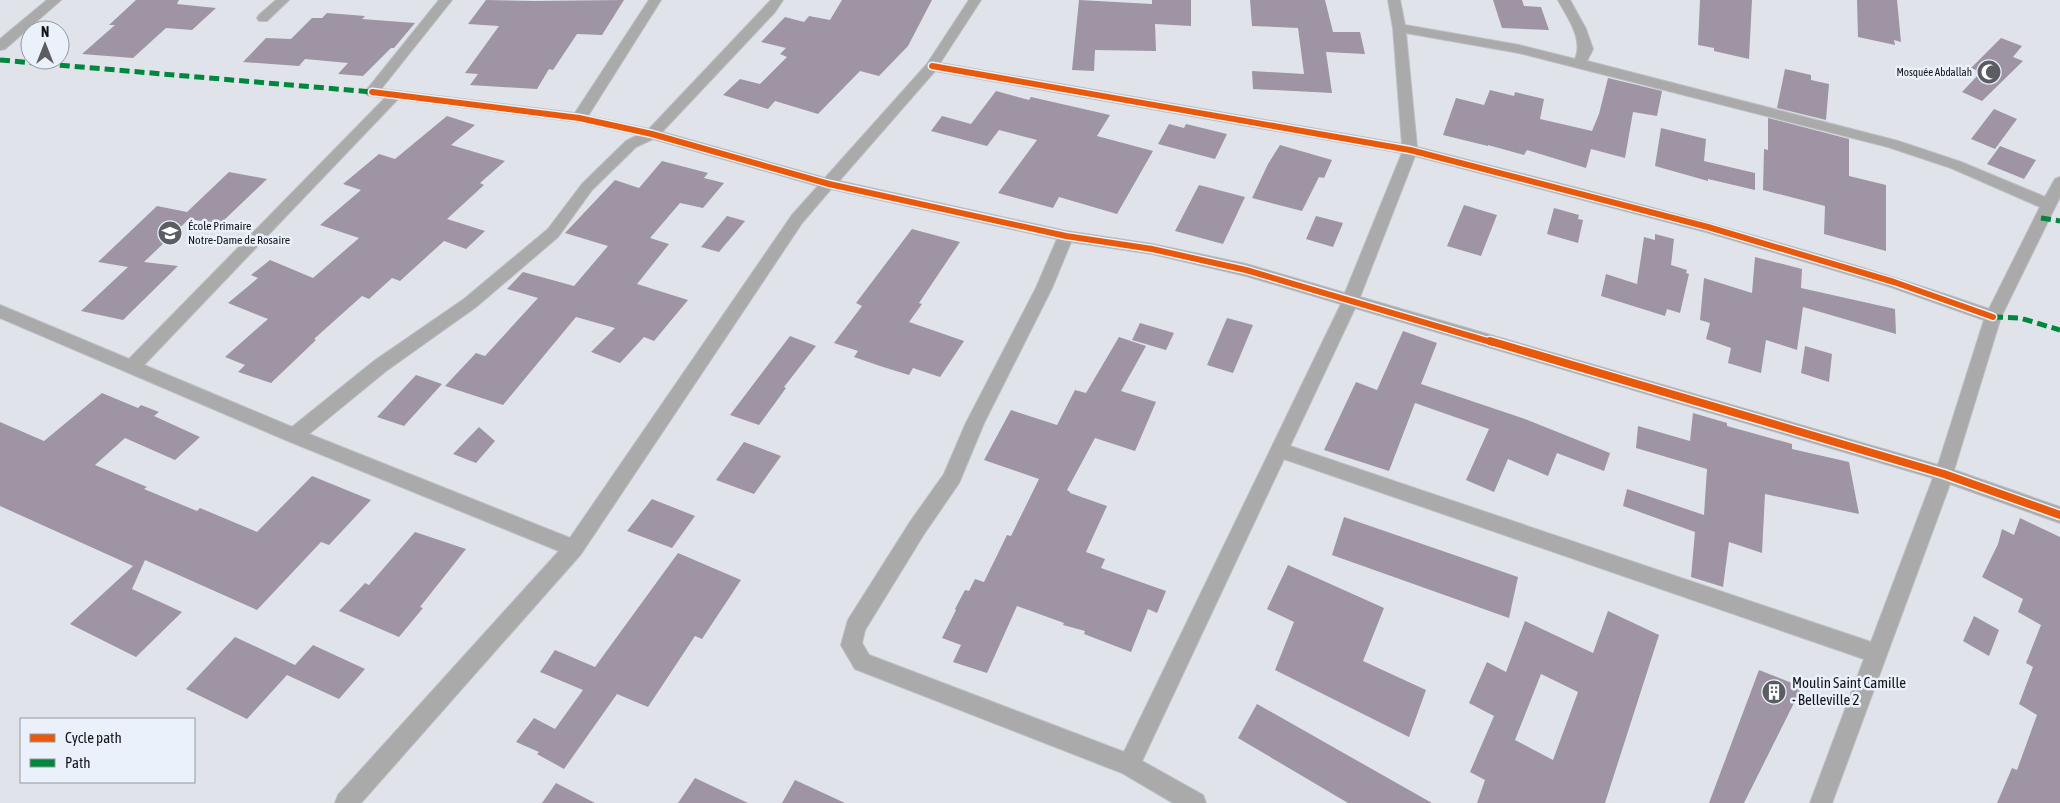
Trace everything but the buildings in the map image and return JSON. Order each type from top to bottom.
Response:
[{"type":"street","points":[[0,46],[55,0]]},
{"type":"street","points":[[263,18],[283,0]]},
{"type":"street","points":[[446,0],[372,92],[579,118],[652,134],[830,184],[1066,236],[1152,249],[1246,270],[1351,299],[1944,474],[2060,515]]},
{"type":"street","points":[[579,118],[655,0]]},
{"type":"street","points":[[294,436],[380,366],[485,290],[553,233],[587,187],[631,144],[652,134],[771,9],[776,0]]},
{"type":"street","points":[[346,803],[574,548],[797,219],[830,184],[932,66],[975,0]]},
{"type":"street","points":[[1129,765],[1351,299],[1410,150],[1399,28],[1394,0]]},
{"type":"street","points":[[1564,0],[1580,29],[1586,48],[1580,63]]},
{"type":"street","points":[[1399,28],[1580,63],[1893,144],[1956,165],[2048,204]]},
{"type":"street","points":[[932,66],[1410,150],[1769,245],[1894,282],[1993,316]]},
{"type":"street","points":[[132,367],[395,95]]},
{"type":"street","points":[[1821,803],[1944,474],[1993,316],[2060,182]]},
{"type":"street","points":[[1066,236],[1044,288],[975,423],[952,478],[917,528],[855,627],[851,645],[862,662],[1129,765],[1195,803]]},
{"type":"street","points":[[0,311],[294,436],[574,548]]},
{"type":"street","points":[[1279,450],[1877,654]]},
{"type":"marked path","points":[[0,60],[372,92]]},
{"type":"marked path","points":[[2041,218],[2060,221]]},
{"type":"marked path","points":[[1993,317],[2020,318],[2060,330]]},
{"type":"cycle path","points":[[932,66],[1410,150],[1708,227],[1894,282],[1993,317]]},
{"type":"cycle path","points":[[372,92],[579,118],[652,134],[829,184],[1066,236],[1152,249],[1246,270],[1944,474],[2060,515]]},
{"type":"place","name":"Mosquée Abdallah","points":[[1989,72]]},
{"type":"place","name":"École Primaire Notre-Dame de Rosaire","points":[[170,233]]},
{"type":"place","name":"Moulin Saint Camille - Belleville 2","points":[[1774,692]]}]
